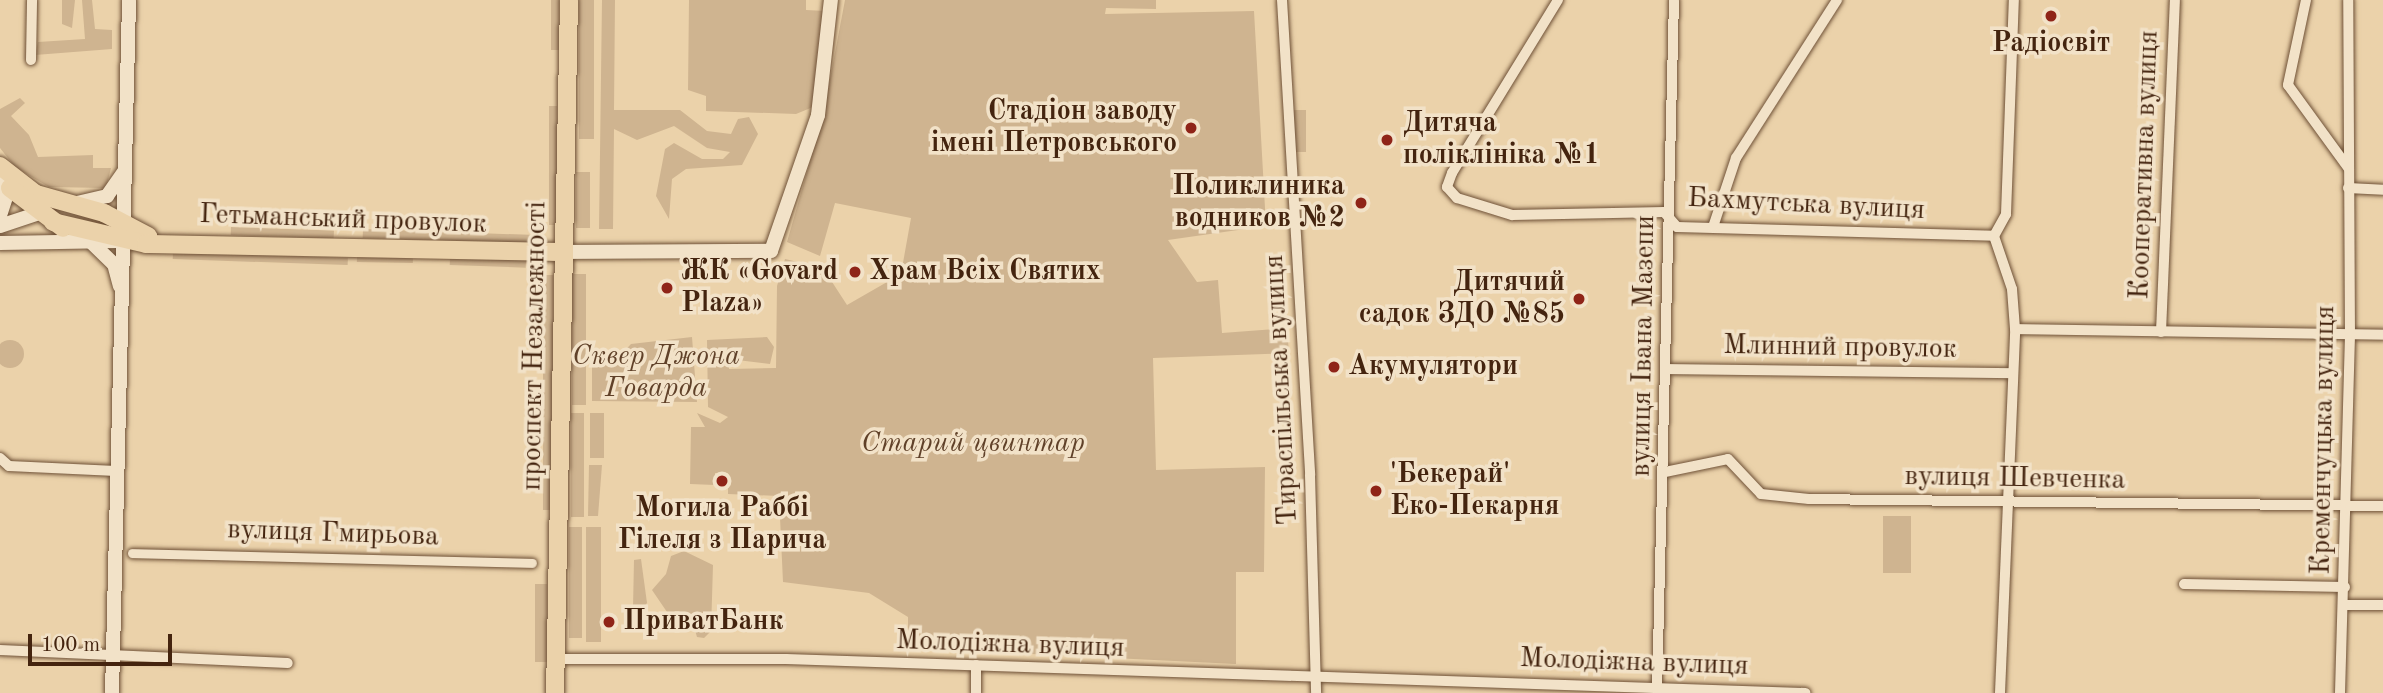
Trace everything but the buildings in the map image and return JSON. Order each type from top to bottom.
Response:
[{"type":"main road","name":"проспект Незалежності","points":[[555,693],[569,0]]},
{"type":"main road","points":[[0,166],[52,212],[104,214],[127,236]]},
{"type":"main road","points":[[0,174],[52,212],[127,236]]},
{"type":"main road","name":"Гетьманський провулок","points":[[127,236],[563,252]]},
{"type":"street","points":[[31,60],[32,0]]},
{"type":"street","points":[[122,276],[127,260],[127,196],[124,172],[129,0]]},
{"type":"street","points":[[563,252],[771,251],[818,115],[831,0]]},
{"type":"street","name":"Тираспільська вулиця","points":[[1282,0],[1316,693]]},
{"type":"street","name":"Бахмутська вулиця","points":[[1558,0],[1452,173],[1447,187],[1457,198],[1512,215],[1608,217],[1637,209],[1670,218],[1677,227],[1994,236]]},
{"type":"street","name":"вулиця Івана Мазепи","points":[[1657,689],[1665,472],[1674,0]]},
{"type":"street","points":[[1713,227],[1736,158],[1837,0]]},
{"type":"street","points":[[2000,693],[2015,329],[2012,289],[1994,236],[2006,214],[2014,0]]},
{"type":"street","name":"Кооперативна вулиця","points":[[2161,332],[2175,0]]},
{"type":"street","points":[[2306,0],[2288,85],[2349,169]]},
{"type":"street","name":"Кременчуцька вулиця","points":[[2340,693],[2350,335],[2348,0]]},
{"type":"street","points":[[0,226],[107,196],[124,172]]},
{"type":"street","points":[[0,180],[6,197],[0,216]]},
{"type":"street","points":[[2348,188],[2383,190]]},
{"type":"street","points":[[0,243],[127,236]]},
{"type":"street","points":[[112,693],[122,276],[127,236]]},
{"type":"street","points":[[122,276],[127,236]]},
{"type":"street","points":[[2015,329],[2383,335]]},
{"type":"street","name":"Млинний провулок","points":[[1667,369],[2012,373]]},
{"type":"street","points":[[0,458],[9,466],[116,471]]},
{"type":"street","name":"вулиця Шевченка","points":[[1665,472],[1717,458],[1732,460],[1769,497],[2383,506]]},
{"type":"street","name":"вулиця Гмирьова","points":[[132,553],[532,563]]},
{"type":"street","points":[[2185,584],[2345,587]]},
{"type":"street","points":[[2344,605],[2383,605]]},
{"type":"street","points":[[0,650],[288,663]]},
{"type":"street","name":"Молодіжна вулиця","points":[[555,659],[976,665],[1316,679],[1462,680],[1805,693]]},
{"type":"street","points":[[976,665],[976,693]]},
{"type":"street","points":[[1462,680],[1462,693]]},
{"type":"green space","points":[[62,0],[75,0],[72,28],[62,24]]},
{"type":"green space","points":[[82,0],[92,0],[95,29],[112,30],[112,49],[35,55],[38,42],[85,39]]},
{"type":"green space","points":[[551,0],[559,0],[559,50],[551,50]]},
{"type":"green space","points":[[579,0],[594,0],[594,139],[579,139]]},
{"type":"green space","points":[[602,0],[615,0],[614,110],[680,110],[707,131],[731,134],[738,119],[749,117],[758,134],[742,165],[686,169],[672,179],[669,219],[656,196],[665,149],[674,143],[702,159],[723,159],[730,152],[707,148],[674,126],[637,140],[614,129],[613,229],[599,229]]},
{"type":"green space","points":[[689,0],[806,0],[806,10],[825,11],[813,107],[796,114],[706,111],[706,96],[688,90]]},
{"type":"green space","name":"Старий цвинтар","points":[[845,0],[1156,0],[1156,9],[1106,8],[1105,14],[1254,11],[1266,226],[1168,240],[1197,282],[1218,280],[1222,333],[1287,328],[1289,353],[1153,358],[1156,470],[1265,467],[1264,572],[1236,572],[1236,664],[908,648],[908,617],[869,593],[783,582],[779,496],[728,494],[728,473],[715,473],[715,485],[690,484],[691,427],[705,427],[697,413],[720,423],[728,417],[708,407],[707,340],[767,337],[774,347],[770,364],[729,359],[729,369],[776,368],[777,286],[785,259],[823,268],[847,305],[901,274],[911,218],[835,203],[820,256],[787,242],[823,116]]},
{"type":"green space","points":[[20,98],[25,103],[11,116],[29,135],[38,157],[93,155],[93,168],[111,168],[106,188],[49,187],[15,167],[0,148],[0,109]]},
{"type":"green space","points":[[549,106],[557,106],[557,225],[549,225]]},
{"type":"green space","points":[[1293,110],[1306,110],[1306,152],[1293,152]]},
{"type":"green space","points":[[576,172],[590,172],[590,228],[576,228]]},
{"type":"green space","points":[[231,227],[334,231],[334,239],[231,235]]},
{"type":"green space","points":[[363,229],[536,235],[536,244],[363,238]]},
{"type":"green space","points":[[173,252],[348,258],[348,265],[173,259]]},
{"type":"green space","points":[[357,255],[413,256],[413,263],[357,262]]},
{"type":"green space","points":[[450,257],[526,260],[526,268],[450,265]]},
{"type":"green space","points":[[572,274],[586,274],[586,405],[572,405]]},
{"type":"green space","points":[[543,275],[553,275],[553,510],[543,510]]},
{"type":"green space","name":"Сквер Джона Говарда","points":[[692,337],[697,402],[592,401],[592,362],[614,362],[631,344]]},
{"type":"green space","points":[[10,340],[20,344],[24,354],[20,364],[10,368],[0,364],[-4,354],[0,344]]},
{"type":"green space","points":[[571,413],[584,413],[584,517],[571,517]]},
{"type":"green space","points":[[590,413],[604,413],[604,458],[590,458]]},
{"type":"green space","points":[[589,465],[602,465],[598,516],[588,516]]},
{"type":"green space","points":[[1883,516],[1911,516],[1911,573],[1883,573]]},
{"type":"green space","points":[[569,527],[582,527],[582,638],[569,638]]},
{"type":"green space","points":[[586,527],[601,527],[601,642],[586,642]]},
{"type":"green space","points":[[684,551],[713,565],[711,631],[704,638],[697,637],[690,613],[667,612],[652,590],[666,574],[671,556]]},
{"type":"green space","points":[[641,559],[647,603],[641,610],[633,608],[634,560]]},
{"type":"green space","points":[[535,584],[547,584],[547,662],[535,662]]},
{"type":"place","name":"Радіосвіт","points":[[2051,16]]},
{"type":"place","name":"Стадіон заводу імені Петровського","points":[[1191,128]]},
{"type":"place","name":"Дитяча поліклініка №1","points":[[1387,140]]},
{"type":"place","name":"Поликлиника водников №2","points":[[1361,203]]},
{"type":"place","name":"Храм Всіх Святих","points":[[855,272]]},
{"type":"place","name":"ЖК «Govard Plaza»","points":[[667,288]]},
{"type":"place","name":"Дитячий садок ЗДО №85","points":[[1579,299]]},
{"type":"place","name":"Акумулятори","points":[[1334,367]]},
{"type":"place","name":"Могила Раббі Гілеля з Парича","points":[[722,481]]},
{"type":"place","name":"'Бекерай' Еко-Пекарня","points":[[1376,491]]},
{"type":"place","name":"ПриватБанк","points":[[609,622]]}]
